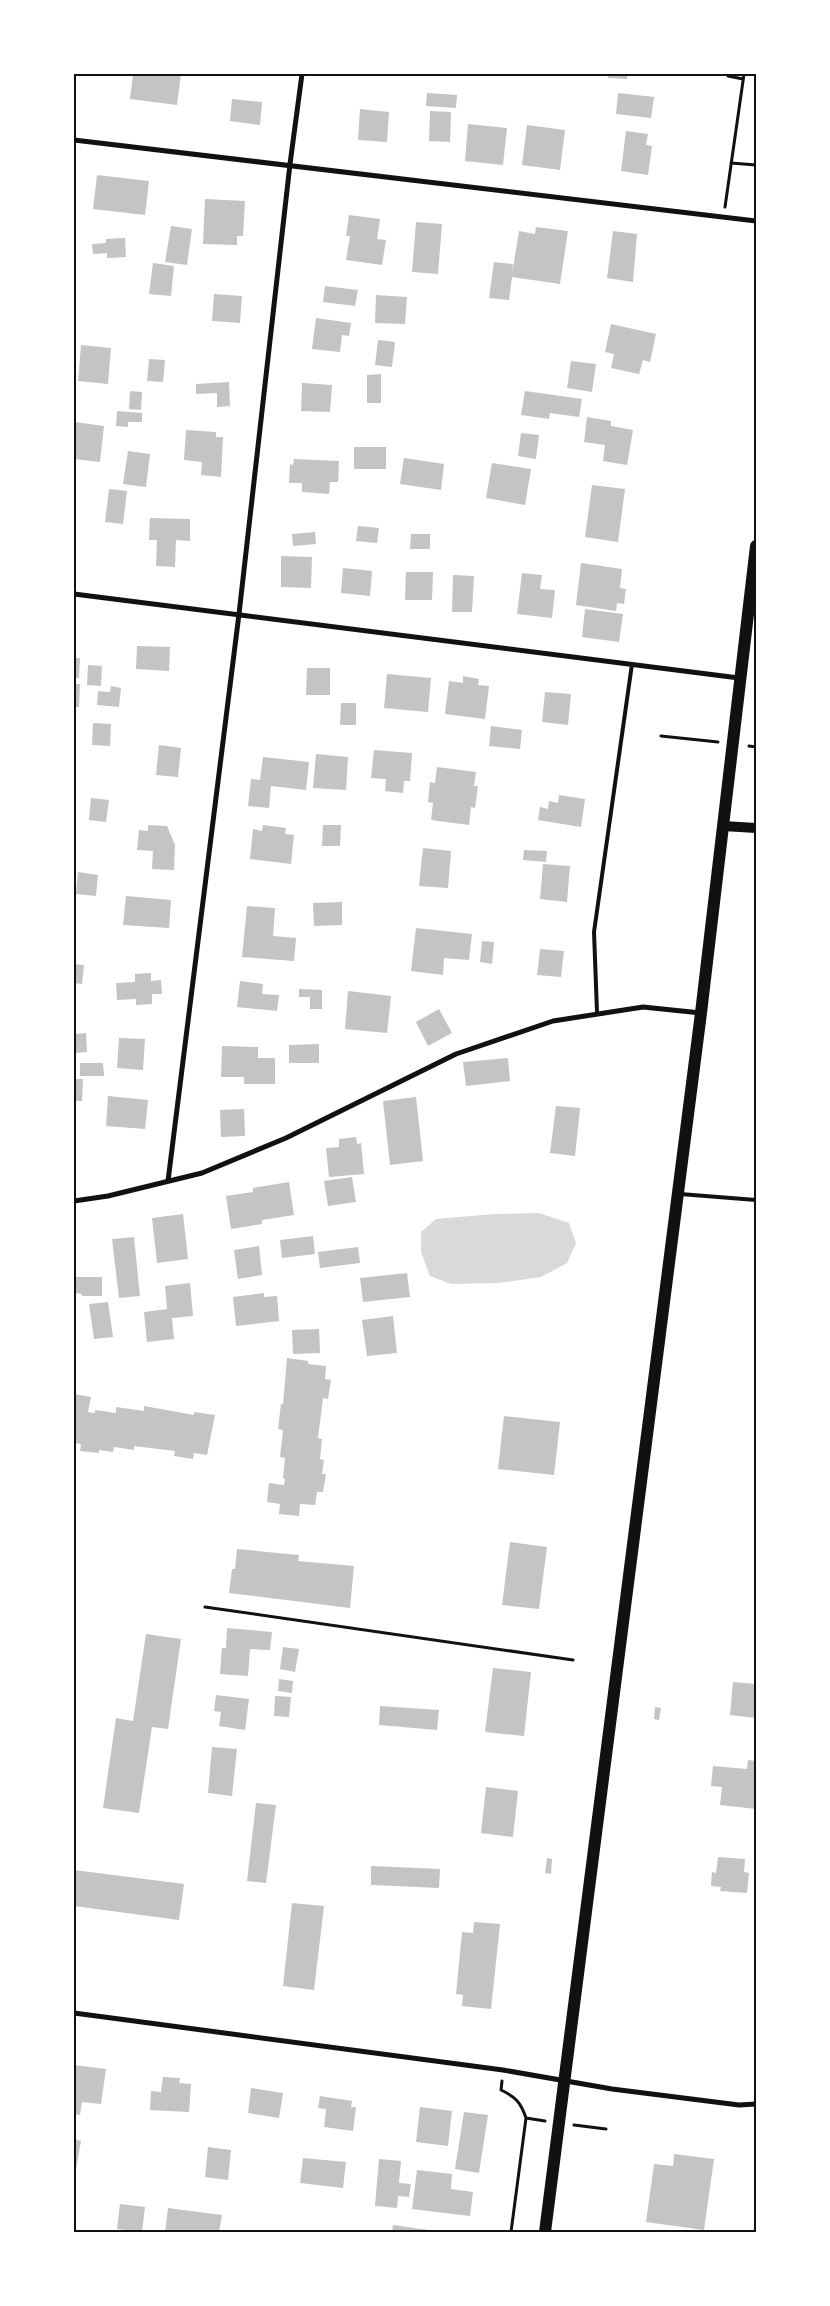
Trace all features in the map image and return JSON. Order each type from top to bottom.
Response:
[{"type":"main road","points":[[545,2232],[701,1013],[731,744],[756,546]]},
{"type":"main road","points":[[723,826],[756,828]]},
{"type":"street","points":[[168,1180],[239,614],[302,74]]},
{"type":"street","points":[[74,140],[290,164],[756,221]]},
{"type":"street","points":[[74,594],[739,678]]},
{"type":"street","points":[[74,1201],[108,1196],[202,1172],[286,1138],[456,1054],[554,1021],[597,1012],[643,1006],[701,1013]]},
{"type":"street","points":[[74,2013],[503,2070],[739,2105],[756,2104]]},
{"type":"lane","points":[[597,1012],[594,932],[632,664]]},
{"type":"lane","points":[[678,1193],[756,1200]]},
{"type":"path","points":[[724,217],[744,74]]},
{"type":"path","points":[[728,76],[743,79]]},
{"type":"path","points":[[731,163],[756,165]]},
{"type":"path","points":[[661,736],[756,747]]},
{"type":"path","points":[[205,1606],[573,1660]]},
{"type":"path","points":[[503,2070],[501,2090],[516,2097],[522,2106],[526,2118],[511,2232]]},
{"type":"shaded area","points":[[539,1213],[569,1223],[576,1243],[567,1263],[541,1277],[499,1283],[451,1284],[430,1276],[421,1252],[421,1232],[436,1219],[494,1214]]},
{"type":"building","points":[[133,74],[181,74],[177,105],[130,99]]},
{"type":"building","points":[[608,74],[628,74],[627,79],[608,78]]},
{"type":"building","points":[[427,93],[457,95],[456,108],[426,106]]},
{"type":"building","points":[[618,93],[654,97],[651,118],[616,114]]},
{"type":"building","points":[[232,99],[262,102],[260,125],[230,121]]},
{"type":"building","points":[[360,109],[389,112],[387,142],[358,140]]},
{"type":"building","points":[[430,111],[451,112],[450,142],[429,141]]},
{"type":"building","points":[[468,124],[507,128],[503,165],[465,161]]},
{"type":"building","points":[[527,125],[565,130],[560,170],[522,165]]},
{"type":"building","points":[[626,131],[648,134],[646,145],[652,146],[648,175],[621,171]]},
{"type":"building","points":[[97,175],[149,181],[145,215],[93,209]]},
{"type":"building","points":[[205,199],[245,201],[243,236],[237,236],[237,245],[203,244]]},
{"type":"building","points":[[349,215],[380,219],[377,239],[386,240],[382,265],[346,260],[350,236],[346,236]]},
{"type":"building","points":[[416,222],[442,224],[438,274],[412,272]]},
{"type":"building","points":[[171,226],[192,229],[187,265],[165,262]]},
{"type":"building","points":[[536,227],[568,231],[560,284],[512,277],[509,300],[489,298],[494,262],[513,264],[512,274],[519,231],[535,234]]},
{"type":"building","points":[[613,231],[637,234],[633,282],[607,278]]},
{"type":"building","points":[[125,238],[126,257],[107,258],[107,253],[93,254],[92,244],[106,243],[106,239]]},
{"type":"building","points":[[153,263],[174,266],[171,296],[149,294]]},
{"type":"building","points":[[325,286],[358,290],[355,306],[323,302]]},
{"type":"building","points":[[214,294],[242,296],[240,323],[212,321]]},
{"type":"building","points":[[376,295],[407,297],[405,324],[375,323]]},
{"type":"building","points":[[316,318],[351,323],[349,336],[342,335],[340,352],[312,349]]},
{"type":"building","points":[[611,324],[656,334],[650,362],[643,360],[639,374],[611,368],[614,354],[605,352]]},
{"type":"building","points":[[378,340],[395,342],[392,367],[375,365]]},
{"type":"building","points":[[81,345],[111,348],[108,384],[78,381]]},
{"type":"building","points":[[149,359],[165,360],[163,382],[147,381]]},
{"type":"building","points":[[571,361],[596,364],[592,392],[567,388]]},
{"type":"building","points":[[381,374],[381,403],[367,403],[367,375]]},
{"type":"building","points":[[229,382],[230,406],[217,407],[217,393],[196,394],[196,384]]},
{"type":"building","points":[[302,383],[332,385],[330,412],[301,411]]},
{"type":"building","points":[[130,391],[142,392],[141,410],[129,409]]},
{"type":"building","points":[[525,391],[582,399],[579,417],[550,413],[549,419],[521,415]]},
{"type":"building","points":[[117,411],[142,413],[142,422],[128,422],[128,427],[116,426]]},
{"type":"building","points":[[587,417],[611,421],[611,426],[633,430],[627,465],[603,461],[605,445],[584,442]]},
{"type":"building","points":[[75,422],[104,426],[100,462],[74,459]]},
{"type":"building","points":[[186,430],[216,432],[216,437],[223,437],[221,477],[201,475],[202,462],[184,460]]},
{"type":"building","points":[[521,433],[539,435],[536,459],[518,456]]},
{"type":"building","points":[[354,447],[386,447],[386,469],[354,469]]},
{"type":"building","points":[[128,451],[150,454],[146,487],[123,484]]},
{"type":"building","points":[[404,458],[444,464],[441,490],[400,484]]},
{"type":"building","points":[[294,459],[339,461],[338,482],[330,482],[329,494],[302,492],[302,483],[289,483],[290,464],[293,465]]},
{"type":"building","points":[[492,463],[531,469],[525,505],[486,498]]},
{"type":"building","points":[[592,485],[625,489],[618,542],[585,537]]},
{"type":"building","points":[[109,489],[127,491],[123,524],[105,522]]},
{"type":"building","points":[[150,518],[190,519],[190,541],[176,540],[175,567],[156,566],[157,540],[149,540]]},
{"type":"building","points":[[358,526],[379,528],[377,543],[356,541]]},
{"type":"building","points":[[315,532],[316,544],[293,546],[292,534]]},
{"type":"building","points":[[411,534],[430,534],[430,549],[410,549]]},
{"type":"building","points":[[281,556],[312,557],[311,588],[281,587]]},
{"type":"building","points":[[581,563],[622,569],[620,588],[626,589],[624,604],[617,603],[616,611],[576,605]]},
{"type":"building","points":[[343,568],[372,571],[370,596],[341,593]]},
{"type":"building","points":[[406,572],[433,572],[432,600],[405,600]]},
{"type":"building","points":[[522,573],[542,575],[540,589],[555,590],[552,618],[517,614]]},
{"type":"building","points":[[453,575],[474,576],[472,612],[452,612]]},
{"type":"building","points":[[585,609],[623,614],[619,642],[582,637]]},
{"type":"building","points":[[137,646],[170,647],[169,671],[136,669]]},
{"type":"building","points":[[74,658],[80,658],[79,678],[74,678]]},
{"type":"building","points":[[88,665],[102,666],[101,686],[87,685]]},
{"type":"building","points":[[307,668],[330,668],[330,695],[306,695]]},
{"type":"building","points":[[387,674],[431,678],[428,712],[384,708]]},
{"type":"building","points":[[463,676],[479,679],[478,685],[489,686],[485,719],[445,714],[449,681],[463,683]]},
{"type":"building","points":[[74,684],[80,684],[79,707],[74,707]]},
{"type":"building","points":[[111,686],[121,688],[119,707],[97,705],[98,691],[110,692]]},
{"type":"building","points":[[545,692],[571,694],[568,725],[542,722]]},
{"type":"building","points":[[341,703],[356,703],[356,725],[340,725]]},
{"type":"building","points":[[93,723],[111,724],[110,746],[92,745]]},
{"type":"building","points":[[491,726],[522,730],[520,749],[489,746]]},
{"type":"building","points":[[159,745],[181,748],[178,777],[156,775]]},
{"type":"building","points":[[374,750],[412,753],[410,781],[404,781],[403,793],[385,791],[386,779],[371,778]]},
{"type":"building","points":[[316,754],[348,757],[346,790],[313,788]]},
{"type":"building","points":[[263,757],[309,762],[306,790],[271,786],[269,808],[248,806],[251,779],[260,780]]},
{"type":"building","points":[[437,767],[476,772],[474,786],[478,786],[475,808],[471,807],[469,825],[431,820],[433,803],[428,802],[430,782],[435,783]]},
{"type":"building","points":[[559,795],[585,799],[581,827],[538,820],[540,807],[548,809],[549,801],[558,803]]},
{"type":"building","points":[[91,798],[109,800],[106,822],[89,820]]},
{"type":"building","points":[[148,825],[167,826],[175,845],[174,870],[152,869],[153,851],[137,850],[139,830],[148,831]]},
{"type":"building","points":[[263,825],[286,828],[285,834],[294,835],[291,864],[250,859],[253,829],[262,831]]},
{"type":"building","points":[[323,825],[341,825],[340,846],[322,846]]},
{"type":"building","points":[[423,848],[451,851],[448,888],[419,886]]},
{"type":"building","points":[[524,850],[547,851],[546,862],[523,860]]},
{"type":"building","points":[[543,864],[570,866],[567,902],[540,899]]},
{"type":"building","points":[[78,872],[98,875],[96,896],[76,894]]},
{"type":"building","points":[[126,896],[171,900],[169,928],[123,925]]},
{"type":"building","points":[[342,902],[342,925],[314,926],[313,903]]},
{"type":"building","points":[[247,906],[275,908],[273,936],[296,938],[294,961],[242,957]]},
{"type":"building","points":[[416,928],[472,934],[469,960],[444,958],[443,975],[411,971]]},
{"type":"building","points":[[482,941],[494,942],[492,964],[480,962]]},
{"type":"building","points":[[540,949],[564,951],[561,977],[537,975]]},
{"type":"building","points":[[74,964],[84,965],[82,984],[74,983]]},
{"type":"building","points":[[151,973],[151,981],[161,980],[162,994],[152,994],[152,1004],[136,1005],[136,999],[117,1000],[116,983],[135,982],[135,974]]},
{"type":"building","points":[[240,981],[263,984],[262,994],[279,995],[277,1011],[237,1007]]},
{"type":"building","points":[[299,989],[322,990],[322,1009],[310,1009],[310,997],[299,997]]},
{"type":"building","points":[[348,991],[391,996],[387,1033],[345,1029]]},
{"type":"building","points":[[439,1009],[452,1033],[428,1046],[416,1022]]},
{"type":"building","points":[[86,1033],[87,1052],[76,1053],[74,1034]]},
{"type":"building","points":[[119,1038],[145,1039],[143,1070],[117,1068]]},
{"type":"building","points":[[319,1044],[319,1063],[289,1063],[289,1045]]},
{"type":"building","points":[[222,1046],[258,1047],[258,1058],[275,1058],[275,1084],[244,1084],[244,1077],[221,1077]]},
{"type":"building","points":[[508,1058],[510,1081],[466,1086],[463,1062]]},
{"type":"building","points":[[80,1063],[103,1063],[104,1076],[80,1076]]},
{"type":"building","points":[[74,1079],[83,1079],[82,1101],[74,1101]]},
{"type":"building","points":[[108,1096],[148,1100],[145,1129],[106,1126]]},
{"type":"building","points":[[416,1097],[423,1161],[390,1165],[383,1101]]},
{"type":"building","points":[[556,1106],[580,1108],[575,1156],[550,1153]]},
{"type":"building","points":[[244,1109],[245,1136],[221,1137],[220,1110]]},
{"type":"building","points":[[356,1137],[357,1144],[361,1143],[364,1174],[329,1177],[326,1148],[339,1147],[339,1139]]},
{"type":"building","points":[[352,1177],[356,1202],[328,1206],[324,1181]]},
{"type":"building","points":[[289,1182],[294,1215],[262,1220],[262,1224],[231,1229],[226,1196],[253,1192],[253,1188]]},
{"type":"building","points":[[183,1214],[188,1259],[157,1263],[152,1218]]},
{"type":"building","points":[[313,1236],[315,1254],[282,1258],[280,1240]]},
{"type":"building","points":[[134,1237],[140,1296],[119,1298],[112,1239]]},
{"type":"building","points":[[259,1246],[262,1275],[238,1279],[234,1250]]},
{"type":"building","points":[[358,1247],[360,1263],[320,1268],[318,1252]]},
{"type":"building","points":[[407,1273],[410,1297],[363,1302],[360,1278]]},
{"type":"building","points":[[74,1277],[102,1277],[102,1296],[82,1296],[82,1294],[74,1293]]},
{"type":"building","points":[[190,1283],[193,1316],[172,1318],[174,1339],[147,1342],[144,1312],[167,1309],[165,1286]]},
{"type":"building","points":[[264,1293],[264,1297],[277,1296],[279,1321],[236,1326],[233,1297]]},
{"type":"building","points":[[108,1302],[113,1337],[94,1339],[89,1304]]},
{"type":"building","points":[[393,1316],[397,1353],[367,1356],[362,1320]]},
{"type":"building","points":[[319,1329],[320,1353],[293,1354],[292,1330]]},
{"type":"building","points":[[287,1358],[308,1361],[308,1364],[326,1366],[325,1379],[331,1380],[328,1399],[323,1398],[318,1438],[322,1439],[320,1459],[324,1460],[322,1474],[326,1474],[323,1492],[317,1492],[315,1505],[300,1504],[299,1516],[279,1514],[280,1504],[267,1502],[269,1483],[284,1485],[285,1479],[283,1478],[285,1458],[280,1457],[283,1430],[278,1429],[281,1404],[283,1404]]},
{"type":"building","points":[[74,1394],[91,1397],[88,1412],[95,1413],[95,1410],[116,1413],[116,1407],[144,1411],[144,1406],[194,1415],[194,1412],[215,1415],[207,1455],[194,1453],[193,1459],[174,1456],[175,1451],[134,1446],[134,1450],[114,1447],[113,1452],[99,1450],[99,1453],[80,1451],[81,1444],[74,1443]]},
{"type":"building","points":[[504,1416],[560,1422],[554,1475],[498,1469]]},
{"type":"building","points":[[510,1542],[547,1547],[539,1609],[502,1605]]},
{"type":"building","points":[[237,1549],[299,1555],[298,1561],[354,1566],[350,1608],[229,1593],[232,1569],[235,1569]]},
{"type":"building","points":[[227,1628],[272,1632],[270,1650],[250,1649],[248,1676],[220,1674],[222,1648],[226,1648]]},
{"type":"building","points":[[146,1634],[181,1639],[168,1729],[152,1727],[139,1813],[103,1808],[116,1718],[133,1721]]},
{"type":"building","points":[[283,1647],[299,1649],[295,1672],[280,1669]]},
{"type":"building","points":[[493,1668],[531,1672],[524,1736],[485,1732]]},
{"type":"building","points":[[279,1679],[293,1681],[292,1693],[278,1691]]},
{"type":"building","points":[[733,1682],[756,1684],[756,1718],[730,1715]]},
{"type":"building","points":[[216,1695],[249,1699],[245,1730],[219,1726],[221,1712],[214,1711]]},
{"type":"building","points":[[275,1696],[291,1697],[289,1717],[274,1716]]},
{"type":"building","points":[[380,1706],[439,1710],[437,1730],[379,1725]]},
{"type":"building","points":[[655,1707],[661,1708],[659,1720],[654,1719]]},
{"type":"building","points":[[212,1747],[237,1749],[232,1796],[208,1793]]},
{"type":"building","points":[[748,1760],[756,1761],[756,1809],[720,1805],[722,1787],[711,1786],[713,1766],[747,1769]]},
{"type":"building","points":[[486,1787],[518,1791],[513,1837],[481,1833]]},
{"type":"building","points":[[256,1803],[276,1805],[266,1883],[247,1881]]},
{"type":"building","points":[[718,1857],[745,1859],[744,1872],[749,1873],[747,1893],[720,1891],[721,1887],[711,1886],[712,1872],[716,1873]]},
{"type":"building","points":[[547,1858],[552,1859],[551,1874],[545,1873]]},
{"type":"building","points":[[371,1866],[440,1869],[439,1888],[371,1885]]},
{"type":"building","points":[[74,1870],[184,1884],[179,1920],[74,1906]]},
{"type":"building","points":[[292,1903],[324,1906],[314,1990],[283,1986]]},
{"type":"building","points":[[474,1922],[500,1924],[491,2009],[462,2006],[463,1995],[456,1994],[462,1932],[473,1933]]},
{"type":"building","points":[[74,2065],[106,2069],[101,2104],[82,2102],[80,2115],[74,2114]]},
{"type":"building","points":[[163,2077],[180,2078],[179,2083],[191,2084],[189,2112],[150,2110],[151,2091],[161,2092]]},
{"type":"building","points":[[251,2088],[283,2093],[279,2118],[248,2113]]},
{"type":"building","points":[[320,2096],[352,2101],[351,2107],[356,2107],[353,2131],[324,2127],[326,2109],[318,2108]]},
{"type":"building","points":[[420,2107],[452,2111],[448,2146],[416,2142]]},
{"type":"building","points":[[464,2112],[488,2115],[479,2173],[455,2169]]},
{"type":"building","points":[[74,2139],[81,2141],[75,2175],[74,2175]]},
{"type":"building","points":[[208,2147],[231,2150],[228,2180],[205,2177]]},
{"type":"building","points":[[674,2154],[714,2159],[704,2230],[646,2222],[654,2164],[673,2166]]},
{"type":"building","points":[[303,2158],[346,2162],[343,2188],[300,2183]]},
{"type":"building","points":[[379,2159],[401,2161],[399,2183],[411,2184],[409,2197],[398,2196],[397,2208],[375,2206]]},
{"type":"building","points":[[417,2170],[452,2174],[451,2189],[473,2192],[470,2216],[412,2209]]},
{"type":"building","points":[[120,2204],[145,2207],[142,2232],[117,2229]]},
{"type":"building","points":[[168,2208],[222,2215],[219,2232],[165,2232]]},
{"type":"building","points":[[393,2225],[429,2230],[429,2232],[392,2232]]}]
